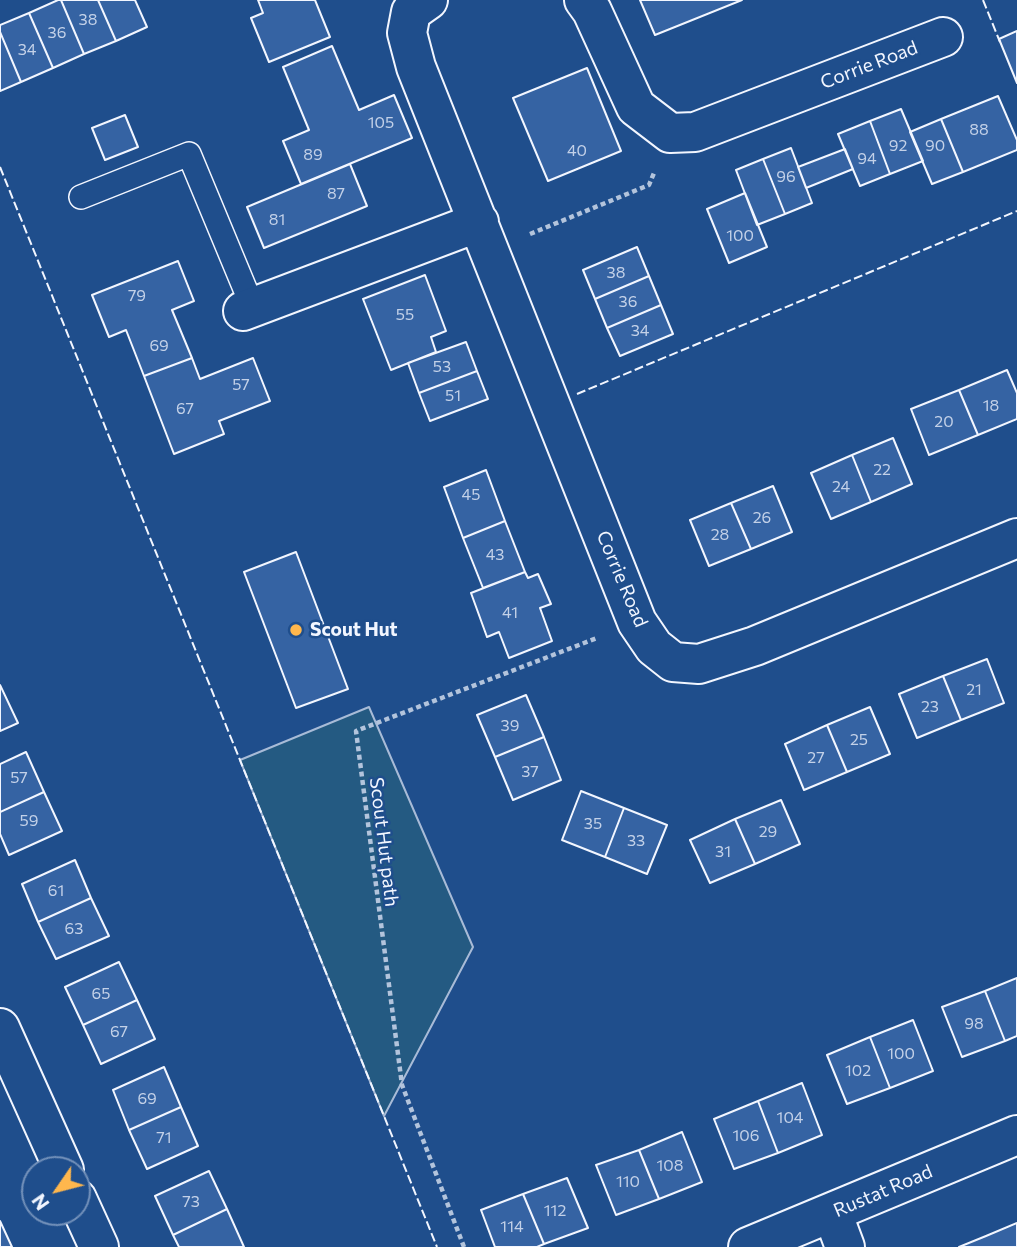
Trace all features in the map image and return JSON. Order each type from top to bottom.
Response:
[{"type":"street","name":"Corrie Road","points":[[428,0],[411,12],[407,33],[416,67],[637,622],[654,647],[673,662],[699,664],[755,646],[1017,538]]},
{"type":"street","points":[[584,0],[592,10],[636,107],[670,133]]},
{"type":"street","name":"Corrie Road","points":[[670,133],[695,132],[943,37]]},
{"type":"street","points":[[248,310],[484,236]]},
{"type":"street","points":[[0,1028],[58,1156]]},
{"type":"street","name":"Rustat Road","points":[[748,1247],[1017,1135]]},
{"type":"street","points":[[832,1212],[845,1247]]},
{"type":"street","points":[[89,1226],[99,1247]]},
{"type":"lane","points":[[81,197],[189,154],[248,310]]},
{"type":"path","points":[[484,236],[649,185],[670,133]]},
{"type":"path","name":"Scout Hut path","points":[[464,1247],[402,1085],[356,731],[637,622]]},
{"type":"shaded area","points":[[369,707],[473,947],[384,1116],[240,760]]},
{"type":"building","points":[[61,0],[84,54],[53,68],[29,13]]},
{"type":"building","points":[[61,0],[98,0],[116,41],[84,54]]},
{"type":"building","points":[[98,0],[135,0],[147,27],[116,41]]},
{"type":"building","points":[[258,0],[315,0],[330,37],[269,62],[251,18],[263,13]]},
{"type":"building","points":[[640,0],[742,0],[655,35]]},
{"type":"building","points":[[29,13],[53,68],[21,82],[0,32],[0,25]]},
{"type":"building","points":[[1017,31],[1017,83],[999,39]]},
{"type":"building","points":[[0,32],[21,82],[0,91]]},
{"type":"building","points":[[332,46],[359,110],[394,95],[412,138],[301,184],[283,141],[309,130],[283,67]]},
{"type":"building","points":[[587,68],[621,151],[548,181],[513,98]]},
{"type":"building","points":[[998,96],[1017,140],[1017,150],[963,172],[941,119]]},
{"type":"building","points":[[901,109],[923,161],[890,174],[870,121]]},
{"type":"building","points":[[125,115],[138,147],[105,160],[92,128]]},
{"type":"building","points":[[941,119],[963,172],[932,184],[910,132]]},
{"type":"building","points":[[870,121],[890,174],[860,186],[838,134]]},
{"type":"building","points":[[791,148],[812,203],[785,214],[763,159]]},
{"type":"building","points":[[845,149],[853,169],[806,188],[798,167]]},
{"type":"building","points":[[763,159],[785,214],[757,225],[736,170]]},
{"type":"building","points":[[350,164],[367,206],[264,248],[247,207]]},
{"type":"building","points":[[745,193],[767,247],[729,263],[707,209]]},
{"type":"building","points":[[637,247],[649,276],[595,299],[583,270]]},
{"type":"building","points":[[178,261],[194,301],[172,310],[192,358],[144,376],[126,330],[109,337],[92,295]]},
{"type":"building","points":[[425,275],[446,331],[431,337],[436,352],[391,370],[363,299]]},
{"type":"building","points":[[649,276],[661,305],[607,328],[595,299]]},
{"type":"building","points":[[661,305],[673,334],[620,356],[607,328]]},
{"type":"building","points":[[466,342],[477,371],[419,393],[408,363]]},
{"type":"building","points":[[192,358],[200,379],[253,358],[270,401],[219,421],[224,434],[174,454],[144,376]]},
{"type":"building","points":[[1007,370],[1017,393],[1017,419],[978,435],[959,390]]},
{"type":"building","points":[[477,371],[488,399],[430,421],[419,393]]},
{"type":"building","points":[[959,390],[978,435],[929,455],[911,409]]},
{"type":"building","points":[[893,438],[912,484],[871,502],[852,455]]},
{"type":"building","points":[[852,455],[871,502],[831,519],[811,473]]},
{"type":"building","points":[[486,470],[505,521],[463,538],[444,487]]},
{"type":"building","points":[[773,486],[792,532],[751,549],[731,503]]},
{"type":"building","points":[[731,503],[751,549],[709,566],[690,520]]},
{"type":"building","points":[[505,521],[525,572],[483,588],[463,538]]},
{"type":"building","name":"Scout Hut","points":[[296,552],[348,689],[296,708],[244,572]]},
{"type":"building","points":[[525,572],[528,578],[538,574],[551,604],[540,608],[552,641],[509,658],[499,632],[487,637],[471,593]]},
{"type":"building","points":[[987,659],[1004,703],[961,720],[943,676]]},
{"type":"building","points":[[943,676],[961,720],[917,738],[899,694]]},
{"type":"building","points":[[0,685],[18,723],[0,731]]},
{"type":"building","points":[[526,695],[544,737],[495,757],[477,715]]},
{"type":"building","points":[[870,707],[890,754],[847,772],[827,725]]},
{"type":"building","points":[[827,725],[847,772],[804,790],[785,744]]},
{"type":"building","points":[[544,737],[561,780],[513,800],[495,757]]},
{"type":"building","points":[[26,752],[44,792],[0,812],[0,764]]},
{"type":"building","points":[[581,791],[624,808],[605,857],[562,840]]},
{"type":"building","points":[[44,792],[62,831],[9,855],[0,834],[0,812]]},
{"type":"building","points":[[781,800],[800,844],[755,864],[735,819]]},
{"type":"building","points":[[624,808],[667,825],[647,874],[605,857]]},
{"type":"building","points":[[735,819],[755,864],[710,883],[690,840]]},
{"type":"building","points":[[75,860],[91,898],[38,922],[22,884]]},
{"type":"building","points":[[91,898],[109,936],[56,959],[38,922]]},
{"type":"building","points":[[119,962],[137,1000],[83,1025],[65,987]]},
{"type":"building","points":[[1017,978],[1017,1036],[1005,1041],[985,991]]},
{"type":"building","points":[[985,991],[1005,1041],[962,1057],[942,1007]]},
{"type":"building","points":[[137,1000],[155,1039],[101,1064],[83,1025]]},
{"type":"building","points":[[913,1020],[933,1071],[890,1088],[870,1037]]},
{"type":"building","points":[[870,1037],[890,1088],[847,1104],[827,1055]]},
{"type":"building","points":[[164,1067],[181,1107],[129,1130],[113,1090]]},
{"type":"building","points":[[802,1083],[822,1135],[778,1153],[758,1101]]},
{"type":"building","points":[[758,1101],[778,1153],[734,1169],[714,1119]]},
{"type":"building","points":[[181,1107],[198,1146],[147,1169],[129,1130]]},
{"type":"building","points":[[682,1132],[702,1182],[659,1199],[639,1150]]},
{"type":"building","points":[[639,1150],[659,1199],[616,1215],[596,1165]]},
{"type":"building","points":[[209,1171],[227,1209],[173,1235],[155,1196]]},
{"type":"building","points":[[567,1178],[588,1228],[544,1244],[523,1194]]},
{"type":"building","points":[[523,1194],[544,1244],[537,1247],[495,1247],[481,1210]]},
{"type":"building","points":[[227,1209],[244,1247],[179,1247],[173,1235]]},
{"type":"building","points":[[0,1221],[12,1247],[0,1247]]},
{"type":"building","points":[[1017,1223],[1017,1247],[959,1247],[986,1236]]},
{"type":"fence","points":[[983,0],[1000,42]]},
{"type":"fence","points":[[0,167],[437,1247]]},
{"type":"fence","points":[[577,394],[1017,211]]},
{"type":"place","name":"Scout Hut","points":[[296,630]]}]
